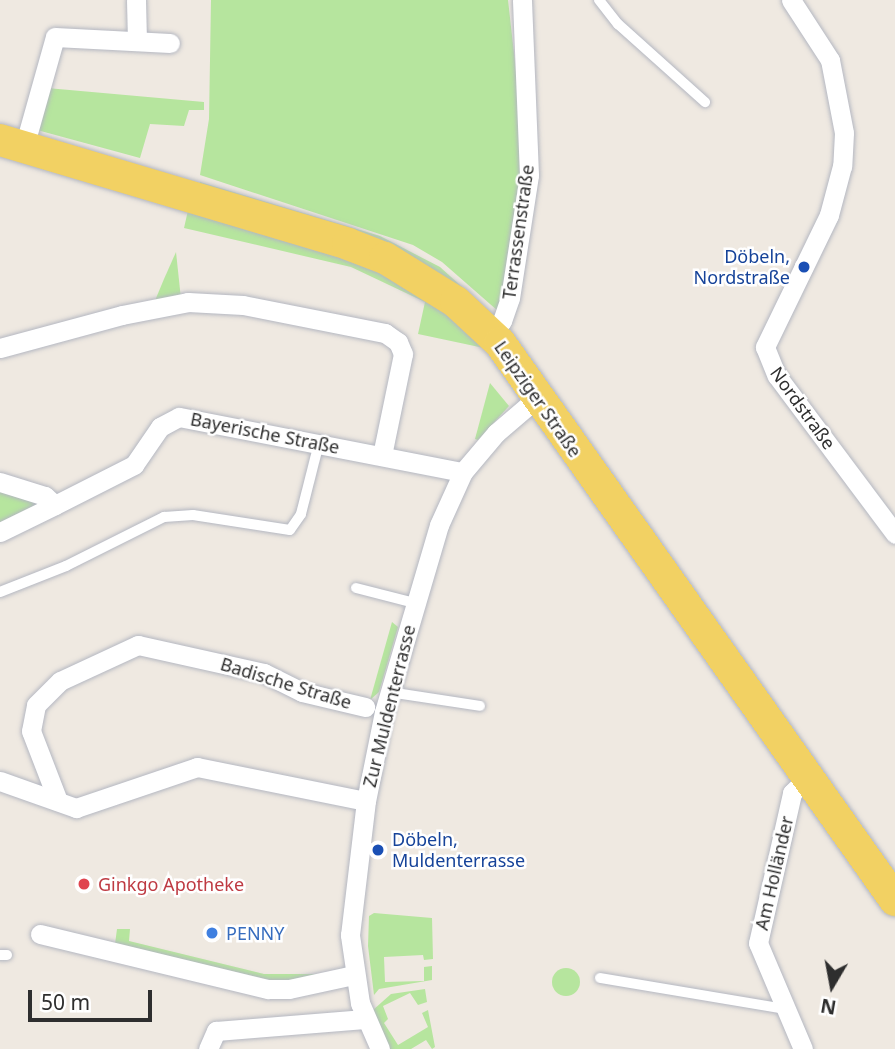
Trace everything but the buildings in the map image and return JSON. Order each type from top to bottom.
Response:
[{"type":"main road","name":"Leipziger Straße","points":[[12,143],[385,258],[456,302],[491,334],[538,397],[895,900]]},
{"type":"street","points":[[136,0],[137,40]]},
{"type":"street","name":"Terrassenstraße","points":[[491,334],[502,321],[510,298],[529,175],[522,0]]},
{"type":"street","name":"Nordstraße","points":[[791,0],[830,60],[844,133],[842,166],[829,215],[765,347],[777,376],[895,534]]},
{"type":"street","points":[[12,143],[55,37],[170,43]]},
{"type":"street","points":[[0,348],[122,314],[188,302],[243,305],[385,333],[398,342],[403,354],[382,455]]},
{"type":"street","name":"Zur Muldenterrasse","points":[[380,1049],[365,1019],[354,975],[352,902],[366,801],[374,710],[389,692],[439,525],[463,472],[496,433],[538,397]]},
{"type":"street","name":"Bayerische Straße","points":[[0,532],[134,465],[160,427],[179,417],[463,472]]},
{"type":"street","points":[[0,482],[45,496],[55,505]]},
{"type":"street","name":"Badische Straße","points":[[58,801],[31,731],[36,705],[60,681],[138,645],[264,673],[302,692],[374,710]]},
{"type":"street","points":[[0,781],[76,808],[197,767],[366,801]]},
{"type":"street","name":"Am Holländer","points":[[803,1049],[758,943],[792,793],[807,778]]},
{"type":"street","points":[[40,934],[268,989],[354,975]]},
{"type":"street","points":[[208,1049],[216,1031],[365,1019]]},
{"type":"lane","points":[[599,0],[618,24],[705,102]]},
{"type":"lane","points":[[0,592],[172,516],[193,515],[290,530],[301,514],[319,442]]},
{"type":"lane","points":[[356,588],[415,603]]},
{"type":"lane","points":[[389,692],[480,706]]},
{"type":"lane","points":[[600,978],[786,1009]]},
{"type":"green space","points":[[211,0],[508,0],[525,151],[508,277],[498,311],[442,262],[413,245],[200,175],[209,119]]},
{"type":"green space","points":[[47,88],[204,102],[204,110],[189,110],[184,126],[150,124],[140,158],[37,130]]},
{"type":"green space","points":[[200,182],[380,236],[440,267],[492,314],[488,318],[198,190]]},
{"type":"green space","points":[[189,206],[405,277],[484,348],[418,334],[425,302],[351,267],[184,228]]},
{"type":"green space","points":[[176,252],[181,299],[154,303],[164,279]]},
{"type":"green space","points":[[490,383],[509,406],[478,440],[475,439]]},
{"type":"green space","points":[[0,486],[42,505],[0,526]]},
{"type":"green space","points":[[392,622],[398,627],[379,692],[370,700]]},
{"type":"green space","points":[[374,913],[432,918],[433,959],[424,960],[423,955],[384,957],[385,982],[424,981],[424,967],[432,966],[432,980],[379,989],[374,995],[368,946],[369,916]]},
{"type":"green space","points":[[117,929],[130,929],[129,941],[264,974],[319,974],[287,984],[115,944]]},
{"type":"green space","points":[[566,968],[576,972],[580,982],[576,992],[566,996],[556,992],[552,982],[556,972]]},
{"type":"green space","points":[[425,989],[427,1002],[418,1005],[410,993],[383,1006],[388,1019],[384,1023],[398,1045],[428,1027],[422,1013],[428,1010],[435,1047],[432,1049],[426,1040],[411,1049],[390,1049],[373,1010],[391,994]]},
{"type":"place","name":"Döbeln, Nordstraße","points":[[804,267]]},
{"type":"place","name":"Döbeln, Muldenterrasse","points":[[378,850]]},
{"type":"place","name":"Ginkgo Apotheke","points":[[84,884]]},
{"type":"place","name":"PENNY","points":[[212,933]]}]
